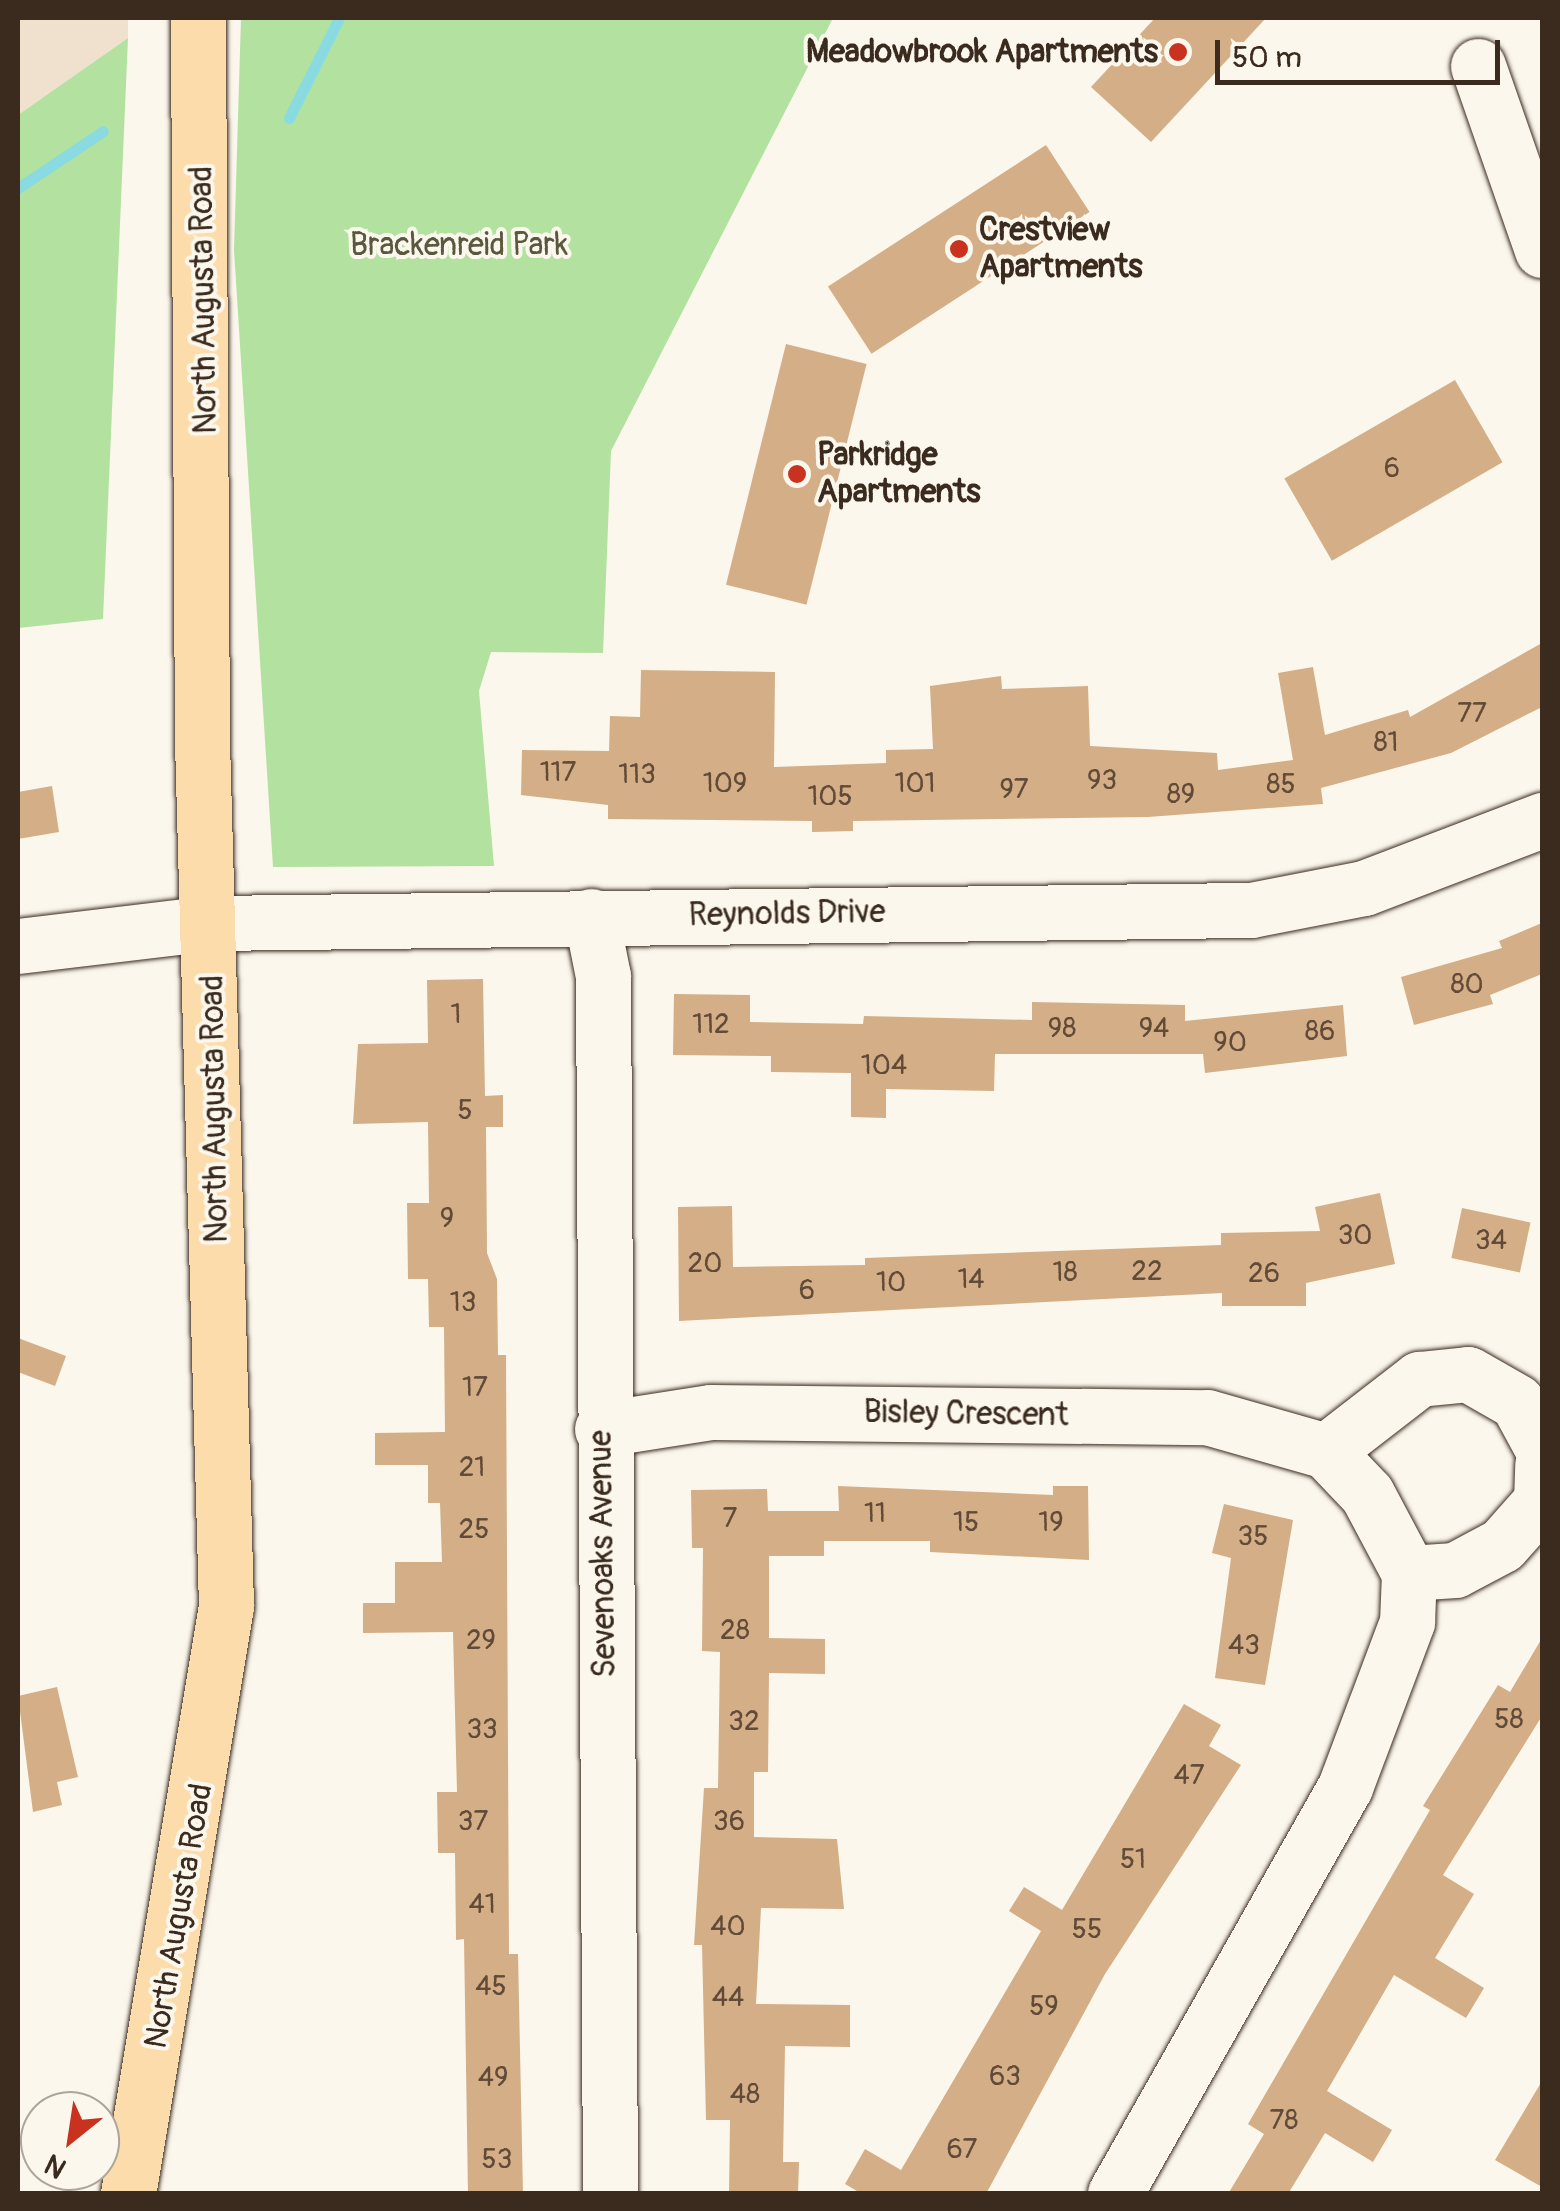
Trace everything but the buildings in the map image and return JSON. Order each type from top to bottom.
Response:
[{"type":"main road","name":"North Augusta Road","points":[[128,2194],[226,1606],[198,18]]},
{"type":"street","points":[[1478,66],[1542,250]]},
{"type":"street","name":"Reynolds Drive","points":[[18,946],[212,923],[1251,910],[1364,888],[1542,820]]},
{"type":"street","name":"Sevenoaks Avenue","points":[[590,916],[603,976],[602,1429],[610,2194]]},
{"type":"street","points":[[1116,2194],[1345,1787],[1407,1622],[1409,1573],[1367,1494],[1326,1451],[1419,1379],[1468,1374],[1518,1402],[1542,1448]]},
{"type":"street","name":"Bisley Crescent","points":[[602,1429],[710,1412],[1207,1417],[1326,1451]]},
{"type":"street","points":[[1409,1573],[1455,1570],[1502,1545],[1541,1501],[1542,1464]]},
{"type":"shaded area","points":[[18,18],[128,18],[128,38],[18,115]]},
{"type":"green space","name":"Brackenreid Park","points":[[241,18],[833,18],[611,451],[603,653],[491,652],[479,691],[494,866],[273,867],[234,250]]},
{"type":"green space","points":[[128,38],[103,619],[18,628],[18,115]]},
{"type":"waterway","points":[[289,118],[339,18]]},
{"type":"waterway","points":[[18,188],[103,131]]},
{"type":"place","name":"Meadowbrook Apartments","points":[[1178,52]]},
{"type":"place","name":"Crestview Apartments","points":[[959,249]]},
{"type":"place","name":"Parkridge Apartments","points":[[797,474]]}]
